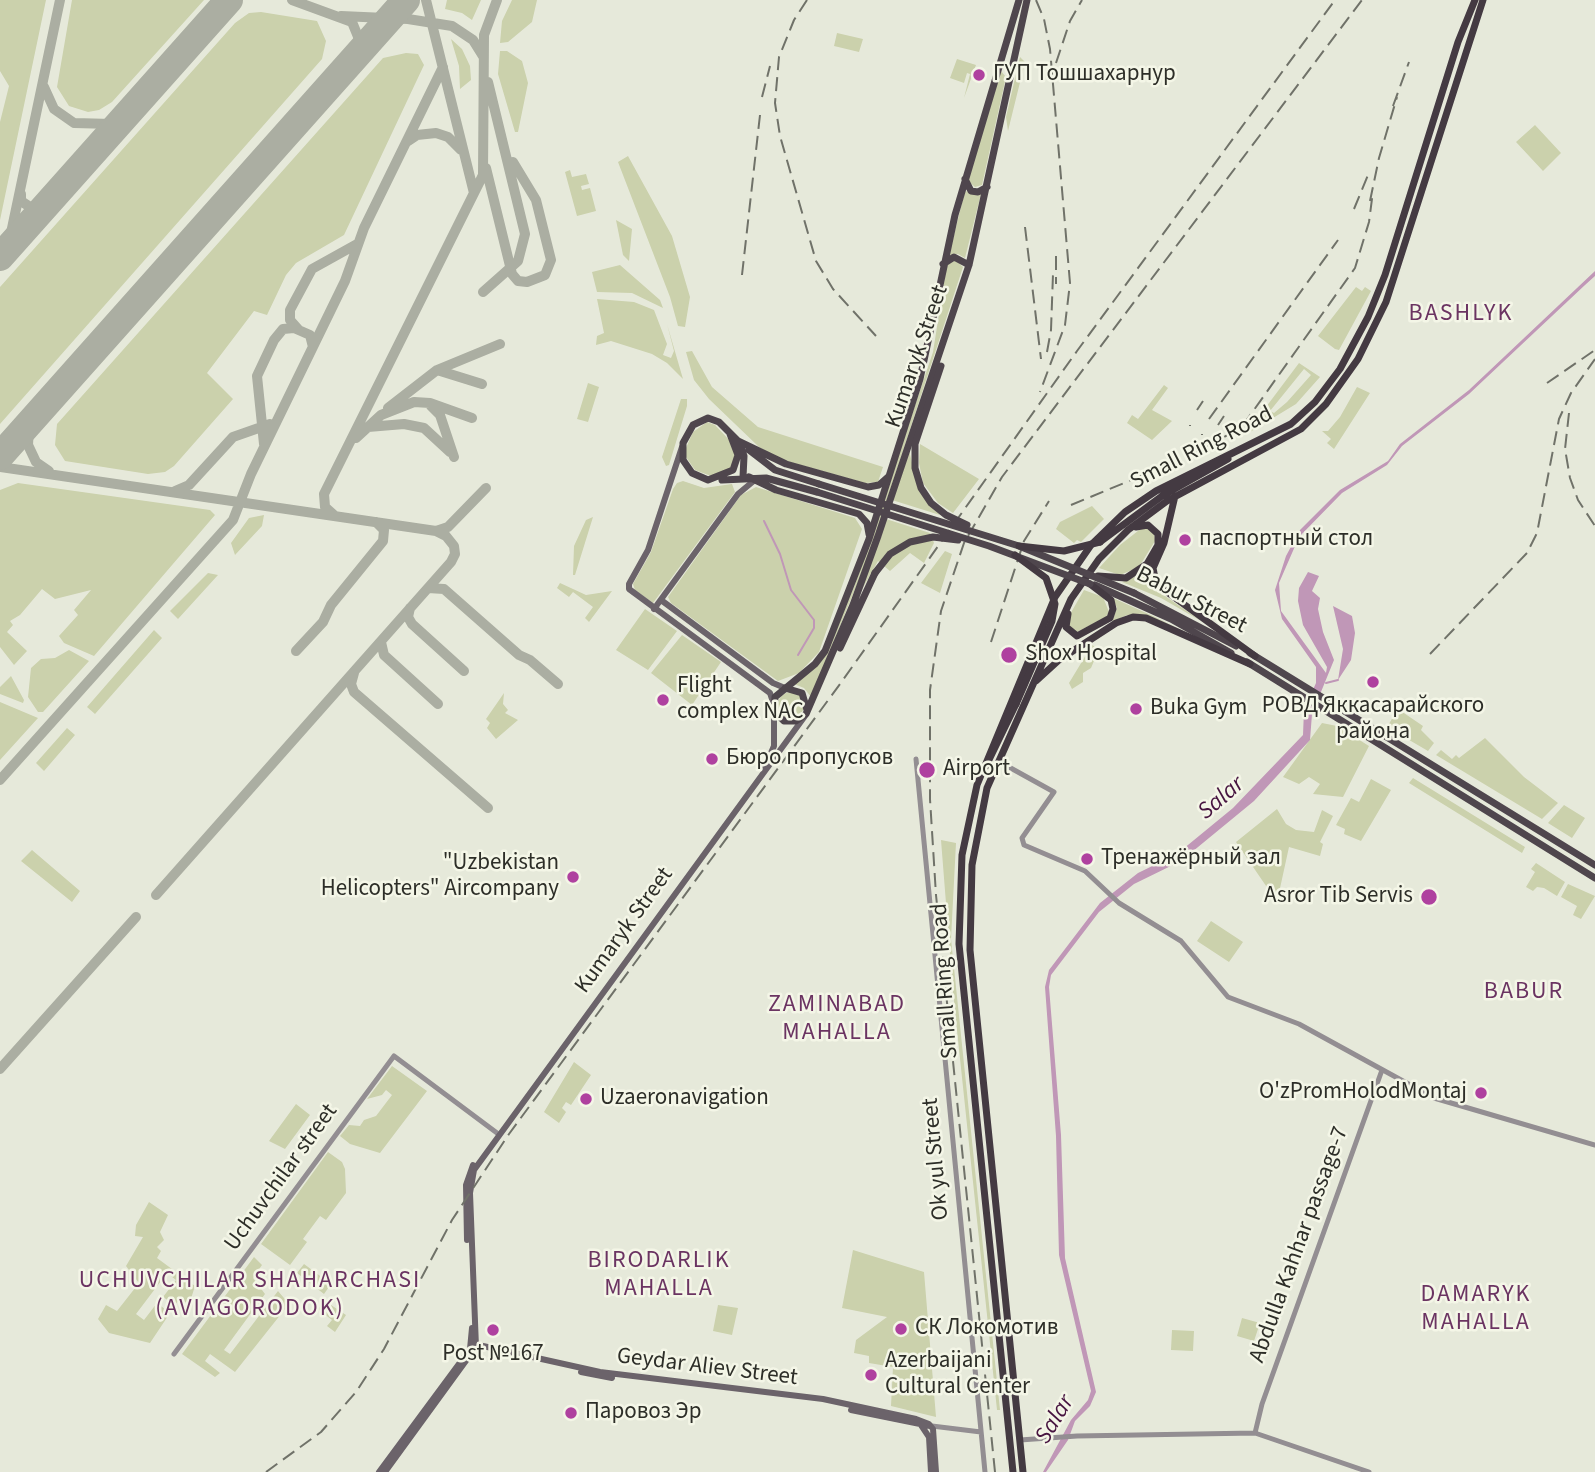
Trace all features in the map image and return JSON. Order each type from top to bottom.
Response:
[{"type":"highway","name":"Small Ring Road","points":[[1023,1472],[970,936],[976,839],[992,759],[1055,597],[1084,552],[1111,524],[1140,500],[1192,471],[1291,424],[1324,392],[1354,343],[1380,290],[1458,41],[1475,0]]},
{"type":"highway","name":"Small Ring Road","points":[[1013,1472],[959,944],[964,841],[979,777],[992,759],[1029,690],[1071,599],[1089,579],[1113,544],[1175,496],[1296,432],[1326,404],[1371,337],[1410,231],[1483,0]]},
{"type":"highway","points":[[1401,227],[1410,231]]},
{"type":"highway","points":[[1291,424],[1296,432]]},
{"type":"highway","points":[[1019,546],[1064,551],[1095,544],[1113,535],[1162,496],[1248,446]]},
{"type":"highway","points":[[1175,496],[1164,543],[1153,568],[1155,583],[1161,591],[1255,656]]},
{"type":"highway","points":[[1089,579],[1120,579],[1137,574],[1153,555],[1159,536],[1154,528],[1142,524],[1113,544]]},
{"type":"highway","points":[[992,759],[1052,621],[1055,604],[1052,589],[1044,576],[1016,555]]},
{"type":"highway","points":[[1089,579],[1109,597],[1113,613],[1106,622],[1084,635],[1073,635],[1066,627],[1066,619],[1089,579]]},
{"type":"highway","points":[[1029,690],[1051,665],[1116,623],[1133,617],[1146,618],[1251,664]]},
{"type":"highway","points":[[1010,1442],[1020,1440]]},
{"type":"main road","name":"Kumaryk Street","points":[[475,1345],[466,1199],[472,1170],[766,766],[774,746],[773,702],[776,695],[814,664],[825,651],[869,539],[928,353],[943,265],[965,178],[1019,0]]},
{"type":"main road","name":"Kumaryk Street","points":[[498,1134],[806,714],[824,676],[878,536],[969,265],[1027,0]]},
{"type":"main road","points":[[997,68],[1007,68],[1012,75]]},
{"type":"main road","points":[[965,178],[971,191],[978,192],[987,187]]},
{"type":"main road","points":[[943,265],[955,257],[969,265]]},
{"type":"main road","points":[[958,300],[941,366],[915,444],[917,478],[925,495],[939,510],[993,537]]},
{"type":"main road","points":[[773,702],[770,694],[630,592],[628,585],[648,550],[683,441],[692,425],[705,418],[716,421],[738,441],[786,464],[862,486],[879,485],[890,473]]},
{"type":"main road","points":[[683,441],[682,456],[687,467],[704,480],[725,476],[736,466],[737,450],[730,434]]},
{"type":"main road","points":[[738,441],[752,478]]},
{"type":"main road","name":"Babur Street","points":[[738,441],[772,468],[818,488],[1089,579]]},
{"type":"main road","points":[[654,609],[752,478]]},
{"type":"main road","points":[[738,494],[752,478]]},
{"type":"main road","points":[[752,478],[855,512],[867,523],[869,539]]},
{"type":"main road","name":"Babur Street","points":[[704,480],[752,478],[818,488],[1019,546],[1255,656],[1595,865]]},
{"type":"main road","points":[[855,512],[866,501],[867,490],[862,486]]},
{"type":"main road","points":[[824,676],[877,570],[894,550],[915,540],[933,537],[989,546]]},
{"type":"main road","name":"Babur Street","points":[[1133,597],[1251,664],[1335,719]]},
{"type":"main road","points":[[660,600],[773,683],[797,689],[805,695],[806,714],[796,721],[787,722],[774,711]]},
{"type":"main road","points":[[720,657],[727,649]]},
{"type":"main road","points":[[1341,710],[1334,713],[1335,719],[1595,878]]},
{"type":"main road","points":[[379,1472],[475,1345]]},
{"type":"main road","points":[[385,1472],[475,1345]]},
{"type":"main road","name":"Geydar Aliev Street","points":[[475,1345],[600,1374],[826,1404],[921,1426],[932,1426]]},
{"type":"main road","name":"Geydar Aliev Street","points":[[600,1374],[823,1399],[932,1426]]},
{"type":"main road","points":[[921,1426],[928,1435],[930,1472]]},
{"type":"main road","points":[[932,1426],[936,1472]]},
{"type":"street","name":"Ok yul Street","points":[[916,759],[985,1472]]},
{"type":"street","points":[[992,759],[1054,792],[1022,838],[1024,845],[1085,871],[1117,902],[1181,941],[1228,998],[1299,1024],[1434,1098],[1595,1145]]},
{"type":"street","name":"Uchuvchilar street","points":[[174,1354],[394,1056],[498,1134]]},
{"type":"street","name":"Abdulla Kahhar passage-7","points":[[1255,1433],[1274,1368],[1382,1070]]},
{"type":"street","name":"Geydar Aliev Street","points":[[932,1426],[981,1433]]},
{"type":"street","points":[[1020,1440],[1077,1436],[1255,1433],[1369,1472]]},
{"type":"green space","points":[[0,0],[46,0],[0,220],[0,122],[9,86],[0,71]]},
{"type":"green space","points":[[72,0],[204,0],[112,102],[99,110],[88,112],[69,106],[57,87]]},
{"type":"green space","points":[[447,0],[481,0],[472,20],[462,13],[445,9]]},
{"type":"green space","points":[[512,0],[537,0],[532,22],[508,42],[500,43],[502,21]]},
{"type":"green space","points":[[261,12],[317,21],[326,41],[322,59],[0,424],[0,287],[235,23],[249,13]]},
{"type":"green space","points":[[837,33],[863,39],[859,52],[834,46]]},
{"type":"green space","points":[[451,39],[462,49],[470,66],[471,80],[460,89],[459,66]]},
{"type":"green space","points":[[500,51],[507,51],[522,61],[528,83],[518,132],[515,132],[498,74]]},
{"type":"green space","points":[[406,53],[418,54],[424,65],[344,235],[296,263],[286,275],[267,315],[254,311],[207,373],[233,399],[174,466],[165,472],[148,474],[65,461],[55,445],[57,424],[383,58]]},
{"type":"green space","points":[[1020,57],[1025,62],[1008,131],[1006,117]]},
{"type":"green space","points":[[957,59],[976,65],[964,98],[970,74],[967,73],[964,83],[950,78]]},
{"type":"green space","points":[[1001,71],[1006,77],[982,185],[975,187],[968,181]]},
{"type":"green space","points":[[1535,125],[1561,153],[1543,171],[1516,142]]},
{"type":"green space","points":[[628,156],[672,236],[690,297],[685,327],[678,326],[670,297],[618,162]]},
{"type":"green space","points":[[570,170],[572,177],[586,174],[589,184],[581,186],[582,190],[590,188],[596,211],[577,216],[565,172]]},
{"type":"green space","points":[[965,191],[981,194],[965,258],[958,254],[949,255]]},
{"type":"green space","points":[[616,220],[632,229],[629,261],[623,255]]},
{"type":"green space","points":[[956,260],[963,267],[869,555],[811,697],[804,688],[794,684],[827,652],[854,587],[933,352],[947,264]]},
{"type":"green space","points":[[620,265],[660,300],[663,308],[632,293],[597,292],[592,272]]},
{"type":"green space","points":[[1356,287],[1362,291],[1365,287],[1371,291],[1339,350],[1335,349],[1318,336]]},
{"type":"green space","points":[[597,299],[634,302],[654,310],[667,344],[663,355],[671,358],[674,351],[667,324],[683,379],[667,363],[652,354],[611,341],[596,345],[597,336],[604,333]]},
{"type":"green space","points":[[692,351],[712,387],[758,427],[883,467],[878,482],[865,483],[779,459],[759,447],[709,399],[694,380],[686,352]]},
{"type":"green space","points":[[1299,363],[1320,377],[1296,404],[1245,435]],"holes":[[[1304,369],[1311,375],[1287,402],[1274,413],[1270,411]]]},
{"type":"green space","points":[[588,383],[599,387],[588,422],[577,419]]},
{"type":"green space","points":[[1164,385],[1168,388],[1152,410],[1172,421],[1152,440],[1127,423],[1132,415],[1138,419]]},
{"type":"green space","points":[[1357,387],[1370,393],[1334,449],[1327,443],[1331,439],[1322,431],[1328,431],[1340,417]]},
{"type":"green space","points":[[681,399],[687,399],[687,406],[669,465],[666,466],[662,457]]},
{"type":"green space","points":[[707,422],[715,425],[733,444],[736,452],[732,468],[711,476],[695,470],[686,457],[686,448],[693,432]]},
{"type":"green space","points":[[920,444],[979,479],[953,513],[938,503],[923,483],[919,463]]},
{"type":"green space","points":[[909,450],[918,488],[940,515],[892,500]]},
{"type":"green space","points":[[683,481],[704,488],[732,484],[735,492],[653,603],[635,590],[633,584],[651,552],[673,489],[677,483]]},
{"type":"green space","points":[[18,483],[210,510],[215,515],[94,656],[64,643],[59,636],[78,615],[74,610],[91,590],[55,599],[42,589],[20,615],[10,621],[13,625],[7,632],[27,651],[14,665],[0,647],[0,490]]},
{"type":"green space","points":[[756,487],[855,518],[862,529],[819,652],[799,673],[778,681],[671,603],[668,597],[741,495]]},
{"type":"green space","points":[[1092,506],[1104,519],[1081,542],[1077,540],[1074,543],[1056,529],[1060,522]]},
{"type":"green space","points":[[264,515],[262,526],[235,555],[231,543],[249,518]]},
{"type":"green space","points":[[593,517],[573,575],[574,546],[586,520]]},
{"type":"green space","points":[[886,519],[930,533],[934,543],[924,563],[910,553],[890,571],[878,561],[860,593]]},
{"type":"green space","points":[[1143,527],[1154,531],[1155,541],[1139,567],[1120,575],[1099,568],[1120,545]]},
{"type":"green space","points":[[945,551],[952,554],[940,593],[921,583]]},
{"type":"green space","points":[[1155,557],[1149,574],[1155,589],[1201,621],[1161,598],[1122,582],[1142,574]]},
{"type":"green space","points":[[208,573],[218,575],[178,619],[170,611]]},
{"type":"green space","points":[[560,583],[586,595],[612,591],[589,622],[585,618],[593,607],[573,592],[569,597],[557,588]]},
{"type":"green space","points":[[1084,590],[1103,597],[1109,612],[1106,617],[1077,632],[1068,628],[1069,616]]},
{"type":"green space","points":[[1113,598],[1193,636],[1127,615],[1112,622],[1117,608]]},
{"type":"green space","points":[[645,609],[677,631],[648,670],[616,650]]},
{"type":"green space","points":[[154,630],[162,638],[95,714],[87,707]]},
{"type":"green space","points":[[682,635],[721,662],[692,705],[651,673]]},
{"type":"green space","points":[[1092,645],[1099,649],[1091,668],[1083,673],[1083,682],[1072,689],[1069,683]]},
{"type":"green space","points":[[69,650],[89,661],[43,712],[38,712],[28,697],[31,668],[41,659],[55,658]]},
{"type":"green space","points":[[11,676],[24,700],[23,703],[0,694],[0,687]]},
{"type":"green space","points":[[791,692],[800,696],[804,705],[800,714],[791,718],[782,714],[778,705],[782,696]]},
{"type":"green space","points":[[504,693],[503,704],[508,710],[505,713],[518,720],[496,739],[487,728],[490,723],[486,719]]},
{"type":"green space","points":[[0,702],[38,718],[0,760]]},
{"type":"green space","points":[[1398,709],[1423,726],[1421,730],[1434,743],[1428,751],[1387,727]]},
{"type":"green space","points":[[1322,723],[1337,726],[1369,746],[1343,797],[1313,794],[1320,784],[1309,777],[1299,784],[1283,777]]},
{"type":"green space","points":[[67,728],[75,735],[44,771],[36,763]]},
{"type":"green space","points":[[1485,738],[1524,777],[1558,803],[1542,819],[1436,755],[1441,750],[1452,759],[1456,755],[1459,758]]},
{"type":"green space","points":[[1413,778],[1525,847],[1522,853],[1409,783]]},
{"type":"green space","points":[[1371,779],[1391,790],[1361,841],[1344,834],[1345,829],[1336,825],[1351,798],[1359,802]]},
{"type":"green space","points":[[1564,805],[1585,818],[1572,838],[1548,823]]},
{"type":"green space","points":[[1277,809],[1286,824],[1296,830],[1314,832],[1322,810],[1333,816],[1320,842],[1323,844],[1320,856],[1289,847],[1277,902],[1236,842]]},
{"type":"green space","points":[[941,840],[956,843],[951,939],[1000,1410],[997,1410],[953,992]]},
{"type":"green space","points":[[32,850],[80,891],[72,902],[21,861]]},
{"type":"green space","points":[[1536,863],[1565,882],[1557,896],[1544,888],[1537,887],[1533,891],[1526,887],[1535,872],[1531,869]]},
{"type":"green space","points":[[1568,884],[1595,896],[1581,919],[1573,915],[1577,906],[1561,897]]},
{"type":"green space","points":[[1211,921],[1243,942],[1229,962],[1197,941]]},
{"type":"green space","points":[[574,1062],[591,1075],[571,1105],[566,1102],[562,1108],[566,1112],[559,1123],[544,1112]]},
{"type":"green space","points":[[392,1066],[427,1091],[380,1153],[350,1144],[340,1136],[349,1125],[360,1126],[364,1120],[376,1116],[392,1095],[386,1090],[382,1095],[367,1099]]},
{"type":"green space","points":[[296,1104],[310,1115],[285,1149],[269,1141]]},
{"type":"green space","points":[[328,1152],[342,1162],[346,1193],[326,1220],[320,1216],[303,1239],[307,1242],[290,1265],[261,1244]]},
{"type":"green space","points":[[149,1202],[168,1215],[160,1232],[164,1240],[157,1247],[161,1251],[157,1258],[195,1286],[189,1305],[180,1298],[175,1305],[163,1297],[176,1280],[167,1273],[136,1314],[144,1320],[157,1303],[170,1313],[150,1343],[109,1333],[98,1319],[106,1305],[117,1311],[139,1283],[126,1266],[143,1237],[135,1236],[136,1225]]},
{"type":"green space","name":"СК Локомотив","points":[[853,1250],[924,1272],[936,1417],[891,1406],[893,1367],[869,1363],[869,1356],[854,1353],[856,1340],[887,1317],[842,1308]]},
{"type":"green space","points":[[254,1257],[262,1265],[253,1278],[265,1294],[224,1350],[230,1354],[278,1291],[289,1304],[235,1372],[210,1354],[205,1361],[220,1373],[215,1377],[182,1354]]},
{"type":"green space","points":[[304,1264],[331,1284],[324,1294],[297,1273]]},
{"type":"green space","points":[[325,1301],[346,1315],[335,1332],[327,1326],[332,1320],[318,1309]]},
{"type":"green space","points":[[718,1305],[738,1308],[732,1335],[713,1331]]},
{"type":"green space","points":[[1242,1318],[1260,1323],[1254,1341],[1237,1336]]},
{"type":"green space","points":[[1172,1330],[1194,1331],[1193,1351],[1171,1350]]},
{"type":"shaded area","name":"Salar","points":[[1595,271],[1595,276],[1469,394],[1402,446],[1387,465],[1342,493],[1299,537],[1279,583],[1281,611],[1326,673],[1327,667],[1303,625],[1298,601],[1299,588],[1308,572],[1319,576],[1312,591],[1320,598],[1318,609],[1323,632],[1334,660],[1312,714],[1310,740],[1254,801],[1181,861],[1134,884],[1099,912],[1051,975],[1049,987],[1061,1135],[1065,1258],[1096,1392],[1090,1406],[1075,1421],[1068,1440],[1046,1472],[1043,1472],[1071,1420],[1088,1400],[1091,1391],[1059,1255],[1056,1136],[1045,987],[1049,970],[1100,903],[1138,873],[1177,854],[1233,808],[1303,735],[1304,710],[1316,683],[1316,667],[1282,619],[1275,590],[1286,556],[1300,530],[1340,490],[1388,461],[1400,444],[1469,390]]},
{"type":"shaded area","points":[[1333,606],[1352,616],[1355,633],[1351,660],[1338,680],[1343,649]]},
{"type":"waterway","points":[[764,521],[780,554],[791,590],[814,620],[814,628],[798,655]]},
{"type":"waterway","points":[[1326,683],[1338,680]]},
{"type":"taxiway","points":[[1,257],[11,233],[60,0]]},
{"type":"taxiway","points":[[292,0],[352,22],[359,39],[354,58]]},
{"type":"taxiway","points":[[426,0],[474,193]]},
{"type":"taxiway","points":[[335,516],[325,507],[324,494],[483,175],[484,35],[497,0]]},
{"type":"taxiway","points":[[341,16],[408,19],[452,26],[473,40],[483,56]]},
{"type":"taxiway","points":[[378,31],[397,20]]},
{"type":"taxiway","points":[[0,780],[233,520],[251,474],[345,281],[364,228],[443,67]]},
{"type":"taxiway","points":[[483,292],[518,261],[525,234],[488,82]]},
{"type":"taxiway","points":[[44,87],[54,109],[74,123],[112,124],[124,118]]},
{"type":"taxiway","points":[[408,141],[417,135],[436,133],[448,137],[461,150]]},
{"type":"taxiway","points":[[486,168],[512,274],[518,281],[527,282],[545,275],[551,260],[536,200],[513,162]]},
{"type":"taxiway","points":[[21,194],[21,201],[30,207],[40,207],[49,202]]},
{"type":"taxiway","points":[[298,329],[290,320],[290,310],[312,269],[357,244]]},
{"type":"taxiway","points":[[264,444],[257,376],[274,340],[283,329],[294,328],[310,335],[313,347]]},
{"type":"taxiway","points":[[388,408],[437,370],[500,344]]},
{"type":"taxiway","points":[[437,370],[482,384]]},
{"type":"taxiway","points":[[356,438],[381,415],[414,402],[430,403],[472,418]]},
{"type":"taxiway","points":[[431,406],[440,415],[454,457]]},
{"type":"taxiway","points":[[38,413],[29,428],[28,445],[36,462],[49,471]]},
{"type":"taxiway","points":[[175,491],[189,485],[233,437],[270,424]]},
{"type":"taxiway","points":[[368,427],[404,424],[424,428],[450,452]]},
{"type":"taxiway","points":[[0,467],[436,531],[446,536],[454,546],[455,554],[451,562],[156,895]]},
{"type":"taxiway","points":[[436,531],[448,527],[486,488]]},
{"type":"taxiway","points":[[296,651],[323,622],[331,605],[383,541],[384,530],[376,522]]},
{"type":"taxiway","points":[[428,588],[444,589],[519,655],[530,660],[558,684]]},
{"type":"taxiway","points":[[410,608],[408,617],[412,624],[464,671]]},
{"type":"taxiway","points":[[381,642],[384,655],[438,704]]},
{"type":"taxiway","points":[[354,673],[351,684],[354,692],[488,808]]},
{"type":"taxiway","points":[[0,1069],[136,917]]},
{"type":"runway","points":[[0,257],[229,0]]},
{"type":"runway","points":[[0,456],[406,0]]},
{"type":"railway","points":[[807,0],[794,20],[779,57],[775,103],[780,136],[816,261],[833,289],[876,336]]},
{"type":"railway","points":[[1036,0],[1044,19],[1050,49],[1070,283],[1065,325],[1040,392]]},
{"type":"railway","points":[[1056,63],[1070,21],[1082,0]]},
{"type":"railway","points":[[266,1472],[321,1432],[356,1392],[384,1349],[452,1220],[509,1134],[840,684],[1077,351],[1335,0]]},
{"type":"railway","points":[[995,1472],[936,895],[930,799],[930,690],[941,611],[964,543],[1002,477],[1362,0]]},
{"type":"railway","points":[[1393,106],[1409,62]]},
{"type":"railway","points":[[762,97],[770,66]]},
{"type":"railway","points":[[1370,201],[1397,97]]},
{"type":"railway","points":[[742,275],[760,115]]},
{"type":"railway","points":[[1354,209],[1368,175]]},
{"type":"railway","points":[[1071,505],[1194,454],[1246,421],[1355,268],[1369,222],[1373,191]]},
{"type":"railway","points":[[1025,227],[1041,359]]},
{"type":"railway","points":[[1209,419],[1338,240]]},
{"type":"railway","points":[[1056,256],[1056,284]]},
{"type":"railway","points":[[1047,352],[1051,330],[1053,274]]},
{"type":"railway","points":[[1547,383],[1595,350]]},
{"type":"railway","points":[[1430,654],[1527,553],[1537,533],[1559,419],[1571,393],[1595,359]]},
{"type":"railway","points":[[1197,410],[1203,401]]},
{"type":"railway","points":[[1569,413],[1565,449],[1570,478],[1578,500],[1595,526]]},
{"type":"railway","points":[[1218,425],[1224,416]]},
{"type":"railway","points":[[991,642],[1024,541],[1049,501]]},
{"type":"place","name":"ГУП Тошшахарнур","points":[[979,75]]},
{"type":"place","name":"паспортный стол","points":[[1185,540]]},
{"type":"place","name":"Shox Hospital","points":[[1009,655]]},
{"type":"place","name":"РОВД Яккасарайского района","points":[[1373,682]]},
{"type":"place","name":"Flight complex NAC","points":[[663,700]]},
{"type":"place","name":"Buka Gym","points":[[1136,709]]},
{"type":"place","name":"Бюро пропусков","points":[[712,759]]},
{"type":"place","name":"Airport","points":[[927,770]]},
{"type":"place","name":"Тренажёрный зал","points":[[1087,859]]},
{"type":"place","name":"\"Uzbekistan Helicopters\" Aircompany","points":[[573,877]]},
{"type":"place","name":"Asror Tib Servis","points":[[1429,897]]},
{"type":"place","name":"O'zPromHolodMontaj","points":[[1481,1093]]},
{"type":"place","name":"Uzaeronavigation","points":[[586,1099]]},
{"type":"place","name":"СК Локомотив","points":[[901,1329]]},
{"type":"place","name":"Post №167","points":[[493,1330]]},
{"type":"place","name":"Azerbaijani Cultural Center","points":[[871,1375]]},
{"type":"place","name":"Паровоз Эр","points":[[571,1413]]},
{"type":"district","name":"BASHLYK","points":[[1461,315]]},
{"type":"district","name":"BABUR","points":[[1524,993]]},
{"type":"district","name":"ZAMINABAD MAHALLA","points":[[837,1020]]},
{"type":"district","name":"BIRODARLIK MAHALLA","points":[[659,1276]]},
{"type":"district","name":"UCHUVCHILAR SHAHARCHASI (AVIAGORODOK)","points":[[250,1296]]},
{"type":"district","name":"DAMARYK MAHALLA","points":[[1476,1310]]}]
